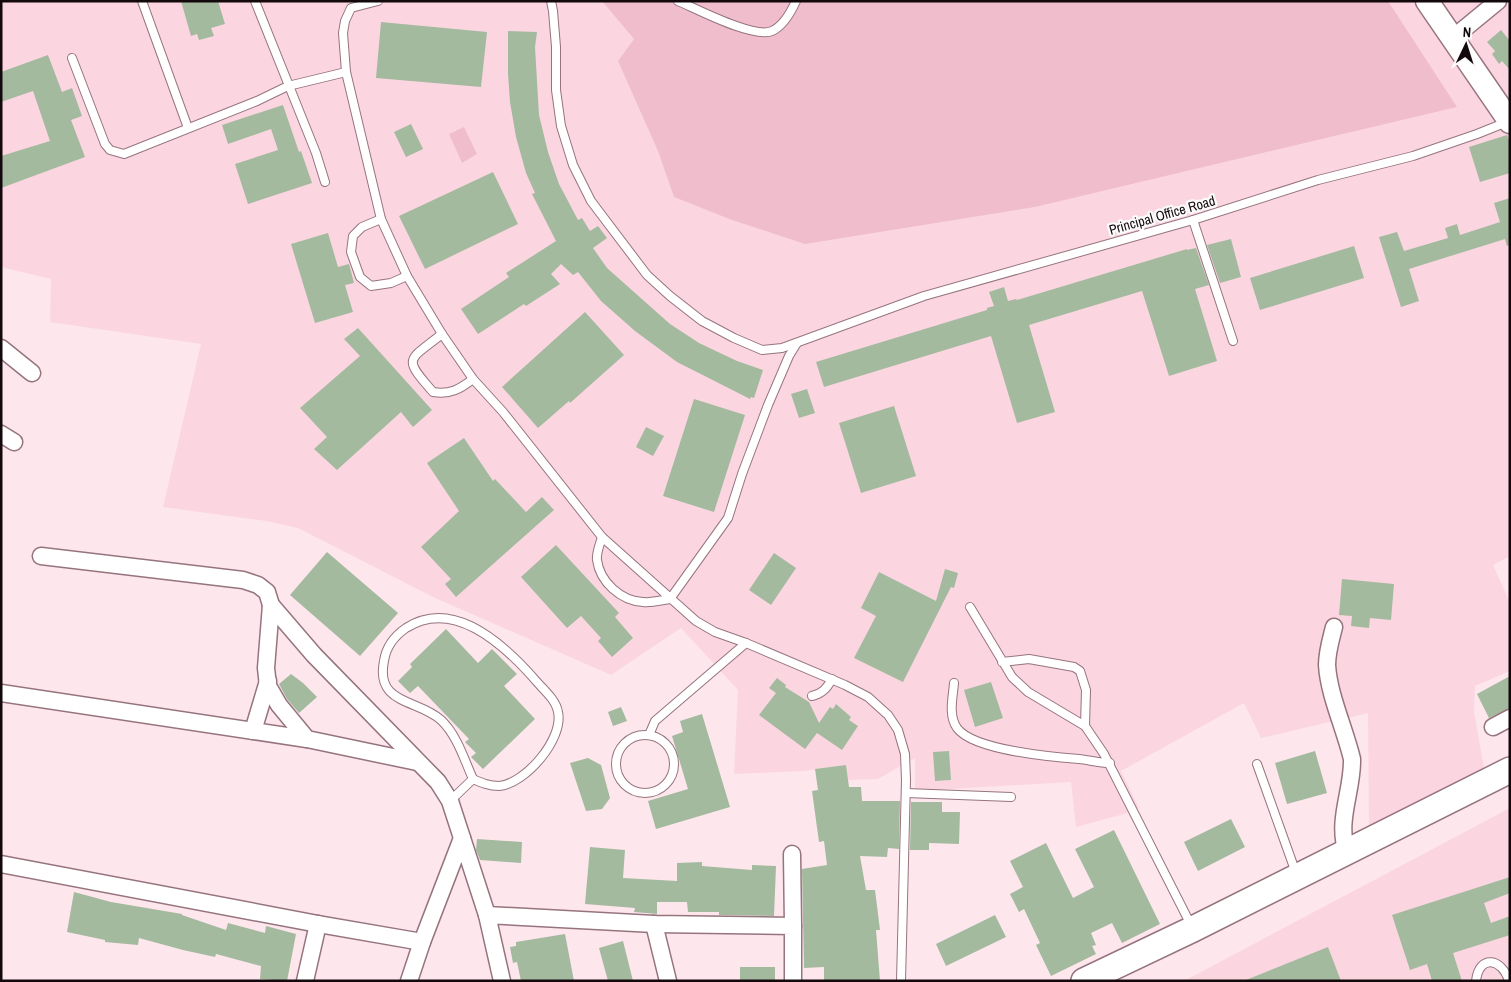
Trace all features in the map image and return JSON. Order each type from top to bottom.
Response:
[{"type":"main road","points":[[1084,981],[1193,930],[1347,852],[1507,778]]},
{"type":"main road","points":[[1123,981],[1408,840],[1507,778]]},
{"type":"street","points":[[1453,38],[1498,1]]},
{"type":"street","points":[[1430,2],[1509,122]]},
{"type":"street","points":[[1,348],[32,373]]},
{"type":"street","points":[[40,556],[243,580],[258,585],[267,592],[271,605],[266,668],[268,686],[278,705],[307,739]]},
{"type":"street","points":[[271,605],[314,655],[438,782],[450,802],[462,838],[486,915],[502,981]]},
{"type":"street","points":[[1334,627],[1328,650],[1327,664],[1329,678],[1352,759],[1343,831],[1347,852]]},
{"type":"street","points":[[254,731],[268,681]]},
{"type":"street","points":[[1,693],[307,739],[417,762]]},
{"type":"street","points":[[1493,727],[1510,718]]},
{"type":"street","points":[[409,981],[462,838]]},
{"type":"street","points":[[792,854],[793,981]]},
{"type":"street","points":[[1,864],[422,942]]},
{"type":"street","points":[[486,915],[654,924],[793,926]]},
{"type":"street","points":[[304,981],[318,924]]},
{"type":"street","points":[[654,924],[668,981]]},
{"type":"lane","points":[[142,1],[188,128]]},
{"type":"lane","points":[[255,1],[316,152],[325,182]]},
{"type":"lane","points":[[378,1],[351,8],[347,14],[344,33],[346,72],[381,219],[407,276],[442,334],[474,379],[503,412],[602,537],[696,621],[715,632],[832,679],[868,697],[888,714],[898,730],[905,754],[906,793],[901,981]]},
{"type":"lane","name":"Principal Office Road","points":[[551,1],[556,46],[556,90],[562,126],[573,165],[591,201],[647,275],[670,296],[702,321],[762,350],[782,348],[924,296],[1193,220],[1318,180],[1413,156],[1509,122]]},
{"type":"lane","points":[[678,1],[759,33],[772,30],[783,22],[796,1]]},
{"type":"lane","points":[[72,58],[105,144],[110,150],[124,154],[257,101],[288,86],[346,72]]},
{"type":"lane","points":[[381,219],[362,227],[353,236],[351,252],[360,277],[371,286],[391,283],[407,276]]},
{"type":"lane","points":[[1193,220],[1233,341]]},
{"type":"lane","points":[[442,334],[414,356],[413,369],[433,392],[440,394],[450,393],[474,379]]},
{"type":"lane","points":[[602,537],[596,558],[600,574],[622,597],[643,602],[670,599],[728,518],[768,405],[796,343]]},
{"type":"lane","points":[[970,607],[982,623],[1012,677],[1028,692],[1085,726],[1110,764],[1193,930]]},
{"type":"lane","points":[[434,618],[453,620],[473,628],[496,641],[524,667],[552,700],[558,711],[559,724],[554,738],[537,762],[517,780],[507,784],[488,785],[474,779],[464,760],[451,732],[440,719],[421,708],[402,701],[388,690],[384,681],[382,668],[386,649],[398,634],[415,622],[434,618]]},
{"type":"lane","points":[[649,735],[655,721],[746,643]]},
{"type":"lane","points":[[1002,662],[1029,659],[1074,667],[1080,671],[1086,690],[1085,726]]},
{"type":"lane","points":[[812,696],[819,695],[832,679]]},
{"type":"lane","points":[[954,682],[953,718],[958,729],[971,738],[1029,755],[1110,764]]},
{"type":"lane","points":[[639,735],[649,735],[666,743],[674,760],[674,770],[664,786],[656,791],[646,793],[628,787],[617,772],[616,762],[618,753],[630,739],[639,735]]},
{"type":"lane","points":[[464,760],[474,762]]},
{"type":"lane","points":[[1256,764],[1297,877]]},
{"type":"lane","points":[[450,802],[474,779]]},
{"type":"lane","points":[[906,793],[1011,797]]},
{"type":"lane","points":[[1476,981],[1477,971],[1484,964],[1493,962],[1500,964],[1509,981]]},
{"type":"shaded area","points":[[1,1],[1510,1],[1510,556],[1493,565],[1510,603],[1510,671],[1475,686],[1474,712],[1485,773],[1369,830],[1368,713],[1261,738],[1244,703],[1121,771],[1139,808],[1076,827],[1071,782],[915,791],[915,758],[878,779],[848,780],[846,765],[804,771],[734,774],[738,690],[681,628],[611,675],[433,597],[298,528],[266,521],[163,507],[201,344],[50,322],[51,279],[1,267]]},
{"type":"shaded area","points":[[602,1],[1388,1],[1457,107],[1035,207],[805,244],[732,220],[674,197],[658,151],[618,61],[634,39]]},
{"type":"shaded area","points":[[464,127],[477,154],[462,163],[449,134]]},
{"type":"shaded area","points":[[1510,808],[1510,981],[1184,981],[1248,947]]},
{"type":"building","points":[[181,1],[218,1],[225,24],[211,28],[214,36],[199,40],[197,34],[191,36]]},
{"type":"building","points":[[381,22],[487,32],[481,87],[376,78]]},
{"type":"building","points":[[1501,30],[1510,41],[1510,70],[1502,61],[1499,64],[1492,54],[1495,51],[1487,42]]},
{"type":"building","points":[[508,31],[537,32],[535,47],[539,115],[548,152],[559,184],[578,220],[582,218],[590,231],[598,226],[607,238],[593,248],[607,268],[670,324],[699,343],[737,361],[763,370],[754,398],[751,397],[750,399],[677,362],[635,331],[601,301],[578,272],[573,275],[561,264],[551,274],[560,284],[526,306],[524,304],[478,334],[461,309],[509,277],[506,273],[556,241],[532,194],[535,193],[526,173],[516,137],[510,102]]},
{"type":"building","points":[[48,55],[62,92],[72,88],[82,116],[71,120],[85,157],[1,188],[1,156],[50,141],[33,91],[1,102],[1,72]]},
{"type":"building","points":[[283,105],[312,183],[248,204],[235,164],[278,150],[271,129],[228,144],[222,125]]},
{"type":"building","points":[[411,124],[423,149],[406,157],[394,132]]},
{"type":"building","points":[[1507,135],[1510,143],[1510,173],[1480,182],[1469,147]]},
{"type":"building","points":[[493,172],[518,224],[425,269],[399,216]]},
{"type":"building","points":[[1510,198],[1510,245],[1507,246],[1505,239],[1409,269],[1419,301],[1401,307],[1379,237],[1397,232],[1404,251],[1448,238],[1445,228],[1457,224],[1460,235],[1500,222],[1494,203]]},
{"type":"building","points":[[328,233],[338,267],[349,264],[354,283],[345,285],[353,312],[315,323],[291,244]]},
{"type":"building","points":[[1231,239],[1241,277],[1220,283],[1207,245]]},
{"type":"building","points":[[1354,246],[1364,278],[1260,310],[1250,278]]},
{"type":"building","points":[[1196,248],[1209,285],[1195,289],[1217,361],[1169,376],[1142,291],[1029,325],[1055,412],[1017,423],[991,336],[824,387],[816,362],[987,310],[987,308],[994,306],[989,292],[1004,287],[1008,301],[1017,300],[1187,249]]},
{"type":"building","points":[[585,312],[624,355],[570,403],[569,401],[538,428],[502,387]]},
{"type":"building","points":[[358,328],[432,410],[413,427],[401,412],[337,470],[314,449],[327,437],[300,408],[360,356],[344,339]]},
{"type":"building","points":[[807,389],[815,413],[799,418],[791,394]]},
{"type":"building","points":[[694,399],[745,415],[714,512],[663,496]]},
{"type":"building","points":[[894,406],[916,476],[861,493],[839,423]]},
{"type":"building","points":[[646,427],[664,436],[653,456],[636,447]]},
{"type":"building","points":[[464,438],[493,481],[495,479],[526,512],[542,497],[554,510],[456,597],[445,584],[451,579],[421,547],[459,511],[427,463]]},
{"type":"building","points":[[556,545],[619,613],[615,617],[633,638],[612,657],[598,641],[601,638],[581,616],[567,628],[521,577]]},
{"type":"building","points":[[327,552],[398,613],[360,656],[290,595]]},
{"type":"building","points":[[774,553],[796,568],[771,605],[749,590]]},
{"type":"building","points":[[945,569],[958,573],[954,588],[951,587],[903,682],[854,658],[876,616],[861,608],[879,572],[936,601]]},
{"type":"building","points":[[1342,579],[1394,584],[1391,620],[1370,618],[1369,628],[1351,626],[1352,616],[1339,615]]},
{"type":"building","points":[[446,629],[478,663],[492,649],[517,674],[504,686],[535,719],[483,769],[471,757],[476,753],[465,742],[469,739],[418,686],[410,693],[398,681],[412,667],[410,664]]},
{"type":"building","points":[[291,674],[317,697],[299,713],[287,699],[279,684]]},
{"type":"building","points":[[1510,676],[1510,708],[1489,718],[1477,694]]},
{"type":"building","points":[[777,678],[786,685],[785,687],[809,702],[819,723],[830,707],[833,709],[836,704],[851,717],[849,720],[858,726],[842,750],[817,733],[805,749],[759,715],[776,693],[769,688]]},
{"type":"building","points":[[991,682],[1003,718],[975,727],[964,690]]},
{"type":"building","points":[[621,707],[627,721],[613,726],[608,712]]},
{"type":"building","points":[[702,714],[730,807],[656,829],[648,801],[688,789],[672,736],[683,732],[680,721]]},
{"type":"building","points":[[949,751],[951,780],[935,781],[933,752]]},
{"type":"building","points":[[1315,751],[1327,793],[1287,804],[1275,763]]},
{"type":"building","points":[[588,758],[601,765],[610,798],[602,809],[586,811],[570,763]]},
{"type":"building","points":[[846,765],[849,787],[861,787],[862,801],[900,801],[899,849],[888,848],[887,857],[860,856],[866,890],[875,890],[880,930],[876,930],[880,981],[824,981],[824,967],[804,968],[802,869],[827,865],[824,841],[819,842],[812,791],[818,790],[815,769]]},
{"type":"building","points":[[911,802],[942,802],[942,812],[960,812],[959,844],[929,843],[929,850],[910,850]]},
{"type":"building","points":[[1231,819],[1245,847],[1198,871],[1184,842]]},
{"type":"building","points":[[1114,830],[1160,924],[1122,943],[1112,923],[1091,933],[1096,945],[1092,946],[1096,954],[1051,976],[1036,945],[1040,943],[1024,909],[1019,912],[1010,894],[1023,887],[1010,861],[1046,843],[1073,898],[1094,887],[1075,849]]},
{"type":"building","points":[[477,839],[522,842],[521,863],[480,860],[476,850]]},
{"type":"building","points":[[590,847],[625,850],[623,878],[677,881],[677,863],[702,862],[702,866],[752,870],[752,865],[776,866],[774,916],[719,915],[719,912],[688,912],[687,902],[657,902],[657,914],[634,912],[635,908],[585,904]]},
{"type":"building","points":[[1510,877],[1510,893],[1484,903],[1491,923],[1510,916],[1510,935],[1453,953],[1462,981],[1432,981],[1427,964],[1410,970],[1392,915]]},
{"type":"building","points":[[74,892],[111,902],[182,914],[226,930],[228,923],[265,933],[266,926],[296,934],[287,981],[260,979],[261,966],[216,954],[215,957],[139,938],[138,945],[105,942],[105,940],[67,932]]},
{"type":"building","points":[[995,915],[1006,937],[946,966],[936,944]]},
{"type":"building","points":[[565,934],[574,981],[521,981],[517,962],[513,963],[510,947],[516,946],[516,942]]},
{"type":"building","points":[[623,941],[633,981],[608,981],[599,948]]},
{"type":"building","points":[[1328,947],[1341,981],[1246,981],[1246,980]]},
{"type":"building","points":[[740,967],[775,967],[775,981],[740,981]]}]
